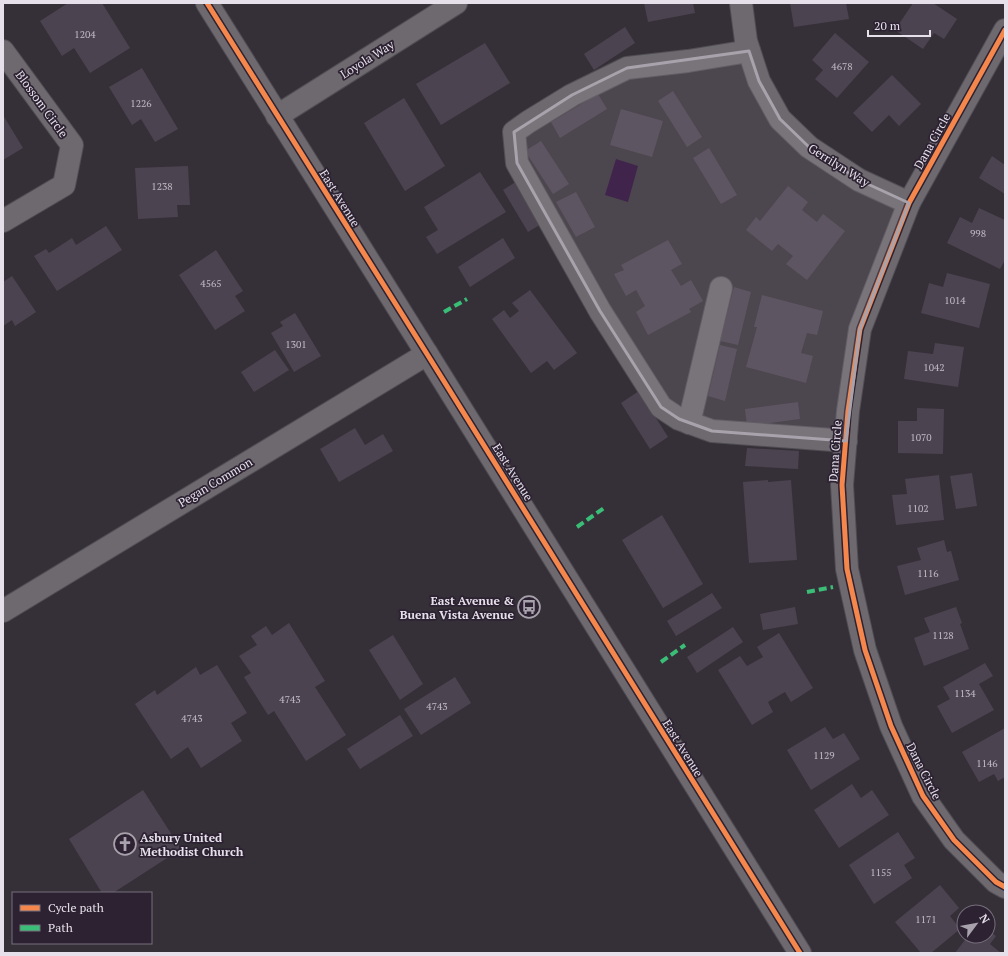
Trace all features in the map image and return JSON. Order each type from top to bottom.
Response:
[{"type":"street","name":"East Avenue","points":[[207,3],[800,953]]},
{"type":"street","name":"Loyola Way","points":[[277,116],[456,3]]},
{"type":"street","name":"Gerrilyn Way","points":[[741,3],[746,41],[759,81],[780,119],[810,147],[859,180],[909,203]]},
{"type":"street","name":"Dana Circle","points":[[1005,30],[909,203],[860,329],[848,411],[842,485],[847,569],[865,650],[891,726],[923,796],[954,840],[996,882],[1005,887]]},
{"type":"street","name":"Blossom Circle","points":[[3,50],[72,145],[64,185],[3,221]]},
{"type":"street","points":[[749,51],[688,61],[627,68],[572,95],[514,132],[517,162],[600,311],[660,407],[679,419],[712,431],[846,441]]},
{"type":"street","points":[[689,423],[720,288]]},
{"type":"street","name":"Pegan Common","points":[[3,611],[427,354]]},
{"type":"highlighted area","points":[[749,51],[759,81],[780,119],[809,147],[859,180],[909,203],[860,329],[846,441],[712,431],[679,419],[661,407],[600,311],[517,163],[514,132],[572,95],[627,68]]},
{"type":"shaded area","points":[[616,159],[638,166],[628,202],[605,195]]},
{"type":"building","points":[[68,3],[102,3],[130,48],[90,73],[74,48],[62,56],[40,21]]},
{"type":"building","points":[[644,3],[693,3],[695,13],[648,22]]},
{"type":"building","points":[[790,3],[846,3],[849,19],[794,27]]},
{"type":"building","points":[[913,3],[933,3],[957,19],[944,39],[934,33],[923,49],[895,30]]},
{"type":"building","points":[[625,27],[635,43],[594,70],[584,54]]},
{"type":"building","points":[[835,33],[869,62],[837,98],[815,79],[823,70],[812,60]]},
{"type":"building","points":[[485,43],[510,83],[441,125],[416,84]]},
{"type":"building","points":[[142,68],[178,129],[155,142],[141,119],[132,125],[109,87]]},
{"type":"building","points":[[892,75],[921,104],[899,126],[889,115],[872,132],[853,113]]},
{"type":"building","points":[[673,91],[702,137],[687,147],[658,101]]},
{"type":"building","points":[[598,94],[607,109],[560,138],[551,122]]},
{"type":"building","points":[[404,98],[445,166],[405,191],[364,123]]},
{"type":"building","points":[[621,109],[663,121],[652,157],[610,145]]},
{"type":"building","points":[[3,115],[23,148],[3,160]]},
{"type":"building","points":[[541,141],[569,184],[553,194],[525,151]]},
{"type":"building","points":[[709,148],[737,195],[721,204],[693,158]]},
{"type":"building","points":[[992,156],[1005,165],[1005,194],[979,178]]},
{"type":"building","points":[[188,166],[190,205],[177,205],[178,217],[138,219],[135,168]]},
{"type":"building","points":[[480,172],[506,212],[437,254],[426,237],[438,230],[424,207]]},
{"type":"building","points":[[517,181],[543,223],[528,232],[503,190]]},
{"type":"building","points":[[788,186],[808,202],[802,210],[817,222],[823,214],[845,231],[807,280],[786,264],[793,256],[778,244],[772,251],[746,230],[756,217],[760,221]]},
{"type":"building","points":[[576,192],[595,227],[576,237],[556,202]]},
{"type":"building","points":[[979,208],[1005,220],[1005,260],[1000,269],[947,243],[960,217],[972,223]]},
{"type":"building","points":[[106,226],[122,250],[57,291],[34,256],[46,249],[49,253],[72,238],[76,245]]},
{"type":"building","points":[[503,238],[515,258],[470,287],[458,267]]},
{"type":"building","points":[[668,240],[682,264],[671,270],[681,286],[691,280],[703,301],[689,309],[691,312],[648,335],[636,312],[645,306],[636,290],[626,296],[614,274],[624,270],[621,265]]},
{"type":"building","points":[[216,250],[243,291],[235,296],[245,311],[215,330],[179,275]]},
{"type":"building","points":[[947,273],[990,284],[979,328],[921,313],[929,283],[943,287]]},
{"type":"building","points":[[12,276],[36,312],[15,326],[12,320],[3,326],[3,282]]},
{"type":"building","points":[[734,287],[751,292],[738,345],[720,341]]},
{"type":"building","points":[[530,290],[577,353],[554,370],[547,361],[531,373],[492,319],[504,310],[510,318],[519,311],[512,303]]},
{"type":"building","points":[[762,295],[823,311],[817,335],[807,333],[801,353],[813,356],[806,383],[746,367],[757,327],[754,327]]},
{"type":"building","points":[[295,313],[321,356],[294,372],[271,333],[283,326],[280,322]]},
{"type":"building","points":[[935,343],[964,347],[958,387],[904,379],[908,351],[933,354]]},
{"type":"building","points":[[720,345],[737,349],[725,401],[708,396]]},
{"type":"building","points":[[275,350],[289,370],[254,392],[241,372]]},
{"type":"building","points":[[639,391],[668,437],[650,449],[621,403]]},
{"type":"building","points":[[798,402],[800,419],[747,426],[745,409]]},
{"type":"building","points":[[917,408],[944,409],[943,454],[898,453],[898,421],[917,421]]},
{"type":"building","points":[[355,428],[365,445],[383,434],[393,451],[339,482],[320,449]]},
{"type":"building","points":[[747,448],[799,451],[798,469],[745,466]]},
{"type":"building","points":[[972,473],[977,506],[956,509],[950,476]]},
{"type":"building","points":[[939,475],[944,520],[896,525],[892,495],[907,494],[905,479]]},
{"type":"building","points":[[768,480],[768,482],[791,480],[797,560],[749,563],[743,482]]},
{"type":"building","points":[[662,515],[703,584],[663,608],[622,540]]},
{"type":"building","points":[[944,540],[947,552],[951,551],[959,580],[905,595],[897,566],[921,560],[917,548]]},
{"type":"building","points":[[712,593],[722,608],[676,636],[667,621]]},
{"type":"building","points":[[795,607],[798,624],[763,630],[760,614]]},
{"type":"building","points":[[956,607],[962,623],[960,624],[969,649],[924,666],[914,638],[930,632],[924,618]]},
{"type":"building","points":[[289,623],[325,681],[315,687],[346,735],[306,761],[274,711],[268,715],[244,677],[251,673],[239,656],[257,645],[251,636],[266,626],[272,635]]},
{"type":"building","points":[[733,627],[743,642],[697,673],[687,657]]},
{"type":"building","points":[[779,633],[813,688],[791,702],[785,692],[768,702],[773,712],[752,725],[718,670],[740,656],[747,666],[763,657],[757,647]]},
{"type":"building","points":[[393,635],[423,684],[400,700],[369,650]]},
{"type":"building","points":[[985,663],[993,676],[979,684],[994,710],[952,733],[937,706],[950,699],[943,687]]},
{"type":"building","points":[[217,665],[247,713],[231,723],[242,741],[201,768],[188,747],[171,759],[135,704],[155,690],[157,695],[196,667],[200,675]]},
{"type":"building","points":[[455,677],[471,703],[421,735],[404,709]]},
{"type":"building","points":[[400,715],[413,736],[360,769],[347,749]]},
{"type":"building","points":[[825,727],[833,739],[844,733],[860,759],[811,790],[787,750]]},
{"type":"building","points":[[1005,728],[1005,777],[998,781],[994,774],[979,782],[962,752]]},
{"type":"building","points":[[852,784],[861,798],[872,790],[889,815],[839,848],[814,810]]},
{"type":"building","name":"Asbury United Methodist Church","points":[[143,790],[181,849],[115,892],[101,892],[69,839]]},
{"type":"building","points":[[898,832],[915,858],[904,865],[912,878],[874,904],[849,865]]},
{"type":"building","points":[[940,885],[956,904],[956,911],[950,916],[956,924],[956,932],[931,953],[921,953],[895,922]]},
{"type":"building","points":[[962,944],[990,944],[1001,953],[955,953]]},
{"type":"marked path","points":[[444,312],[467,299]]},
{"type":"marked path","points":[[577,527],[604,508]]},
{"type":"marked path","points":[[807,592],[833,587]]},
{"type":"marked path","points":[[661,662],[685,645]]},
{"type":"cycle path","points":[[207,3],[800,953]]},
{"type":"cycle path","points":[[1005,30],[909,203],[860,329],[848,411],[842,485],[847,569],[865,650],[891,726],[923,796],[954,840],[996,882],[1005,887]]},
{"type":"place","name":"East Avenue & Buena Vista Avenue","points":[[529,607]]},
{"type":"place","name":"Asbury United Methodist Church","points":[[125,844]]}]
